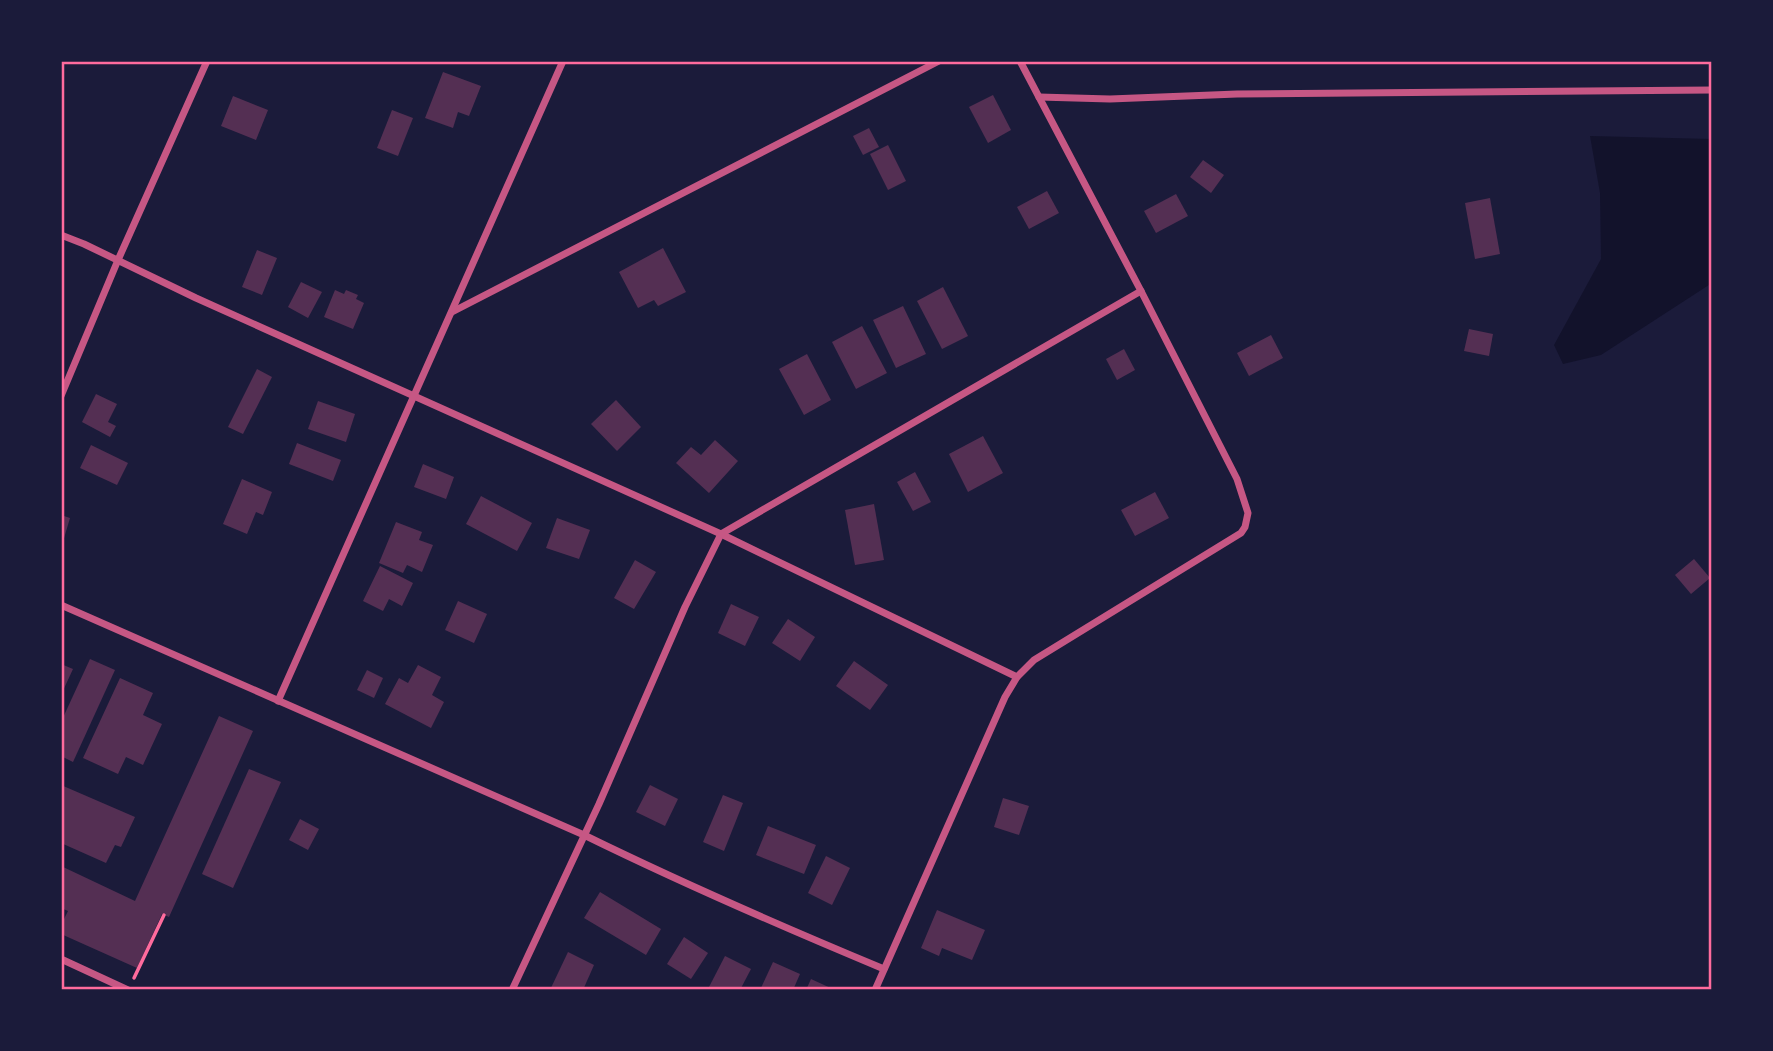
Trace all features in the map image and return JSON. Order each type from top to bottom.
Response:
[{"type":"street","points":[[61,396],[207,61]]},
{"type":"street","points":[[278,701],[564,61]]},
{"type":"street","points":[[452,312],[939,61]]},
{"type":"street","points":[[875,990],[1005,697],[1017,677],[1034,660],[1241,533],[1248,513],[1237,479],[1020,61]]},
{"type":"street","points":[[1039,97],[1110,99],[1237,94],[1712,90]]},
{"type":"street","points":[[61,235],[721,534],[1017,677]]},
{"type":"street","points":[[512,990],[685,607],[721,534],[1141,291]]},
{"type":"street","points":[[61,605],[884,969]]},
{"type":"street","points":[[61,960],[128,990]]},
{"type":"path","points":[[128,990],[164,915]]},
{"type":"shaded area","points":[[1590,136],[1712,139],[1712,283],[1601,355],[1563,364],[1554,345],[1601,259],[1600,193]]},
{"type":"building","points":[[443,72],[481,86],[469,116],[458,112],[453,128],[425,118]]},
{"type":"building","points":[[993,95],[1011,130],[988,143],[969,107]]},
{"type":"building","points":[[233,96],[268,110],[256,140],[221,126]]},
{"type":"building","points":[[392,110],[413,118],[398,156],[377,148]]},
{"type":"building","points":[[869,128],[879,147],[863,155],[853,136]]},
{"type":"building","points":[[888,145],[906,181],[888,190],[870,154]]},
{"type":"building","points":[[1203,160],[1224,175],[1211,193],[1190,177]]},
{"type":"building","points":[[1047,191],[1059,213],[1029,229],[1017,207]]},
{"type":"building","points":[[1176,194],[1188,216],[1156,233],[1144,211]]},
{"type":"building","points":[[1490,198],[1500,254],[1475,259],[1465,203]]},
{"type":"building","points":[[663,248],[686,292],[658,306],[654,300],[638,308],[619,272]]},
{"type":"building","points":[[257,250],[277,258],[262,295],[242,287]]},
{"type":"building","points":[[301,282],[322,292],[308,318],[288,307]]},
{"type":"building","points":[[943,287],[968,336],[942,349],[917,301]]},
{"type":"building","points":[[335,290],[344,294],[346,290],[358,295],[356,299],[364,303],[353,329],[324,317]]},
{"type":"building","points":[[903,306],[926,354],[896,368],[873,320]]},
{"type":"building","points":[[862,326],[887,373],[856,389],[832,342]]},
{"type":"building","points":[[1469,329],[1493,334],[1489,356],[1464,351]]},
{"type":"building","points":[[1271,335],[1283,358],[1249,376],[1237,353]]},
{"type":"building","points":[[1124,349],[1135,370],[1117,380],[1106,359]]},
{"type":"building","points":[[807,354],[831,400],[804,415],[779,369]]},
{"type":"building","points":[[257,369],[272,377],[243,434],[228,427]]},
{"type":"building","points":[[96,394],[117,404],[108,422],[116,426],[110,437],[82,422]]},
{"type":"building","points":[[616,400],[641,427],[617,451],[591,424]]},
{"type":"building","points":[[318,401],[355,414],[346,442],[308,429]]},
{"type":"building","points":[[983,436],[1003,473],[968,492],[949,454]]},
{"type":"building","points":[[715,440],[738,461],[709,493],[676,463],[691,447],[701,455]]},
{"type":"building","points":[[297,443],[341,460],[333,481],[289,464]]},
{"type":"building","points":[[91,445],[128,463],[117,485],[80,468]]},
{"type":"building","points":[[423,464],[454,477],[446,499],[414,487]]},
{"type":"building","points":[[915,472],[931,502],[913,511],[897,482]]},
{"type":"building","points":[[242,479],[272,492],[263,515],[256,512],[247,534],[223,524]]},
{"type":"building","points":[[1155,492],[1169,518],[1135,536],[1121,510]]},
{"type":"building","points":[[481,496],[532,523],[517,551],[466,524]]},
{"type":"building","points":[[874,504],[884,560],[855,565],[845,510]]},
{"type":"building","points":[[61,515],[70,518],[62,545],[61,545]]},
{"type":"building","points":[[557,518],[590,530],[579,559],[546,548]]},
{"type":"building","points":[[396,522],[422,532],[419,540],[433,545],[422,572],[407,565],[403,573],[379,563]]},
{"type":"building","points":[[1694,559],[1710,578],[1691,594],[1675,575]]},
{"type":"building","points":[[635,560],[656,572],[634,609],[614,598]]},
{"type":"building","points":[[380,566],[413,583],[402,606],[389,599],[383,611],[363,601]]},
{"type":"building","points":[[458,601],[487,614],[474,643],[445,630]]},
{"type":"building","points":[[731,604],[759,617],[745,646],[718,633]]},
{"type":"building","points":[[788,619],[815,637],[800,661],[772,643]]},
{"type":"building","points":[[90,659],[115,670],[73,762],[61,756],[61,722]]},
{"type":"building","points":[[854,661],[888,685],[870,710],[836,686]]},
{"type":"building","points":[[61,664],[73,669],[61,695]]},
{"type":"building","points":[[418,665],[441,677],[432,695],[444,702],[431,728],[385,704],[399,678],[408,683]]},
{"type":"building","points":[[367,670],[383,678],[374,698],[357,690]]},
{"type":"building","points":[[120,678],[153,693],[143,715],[162,724],[143,765],[126,757],[118,774],[83,758]]},
{"type":"building","points":[[219,716],[253,731],[169,917],[162,914],[137,968],[61,934],[61,925],[68,911],[61,908],[61,866],[135,901]]},
{"type":"building","points":[[249,769],[281,782],[233,888],[202,874]]},
{"type":"building","points":[[61,785],[135,817],[121,847],[115,845],[106,863],[61,843]]},
{"type":"building","points":[[650,785],[678,799],[665,826],[636,812]]},
{"type":"building","points":[[723,795],[743,803],[724,851],[703,842]]},
{"type":"building","points":[[1003,798],[1029,806],[1019,835],[994,827]]},
{"type":"building","points":[[300,819],[319,829],[308,850],[289,840]]},
{"type":"building","points":[[768,826],[816,845],[804,874],[756,855]]},
{"type":"building","points":[[826,856],[850,868],[832,905],[808,893]]},
{"type":"building","points":[[600,892],[661,929],[646,955],[584,918]]},
{"type":"building","points":[[937,910],[985,930],[972,960],[942,948],[939,956],[921,948]]},
{"type":"building","points":[[684,937],[708,953],[691,979],[667,964]]},
{"type":"building","points":[[568,952],[594,965],[583,990],[550,990]]},
{"type":"building","points":[[725,956],[751,969],[740,990],[716,990],[709,987]]},
{"type":"building","points":[[773,962],[800,974],[793,990],[760,990]]},
{"type":"building","points":[[811,979],[835,990],[806,990]]}]
